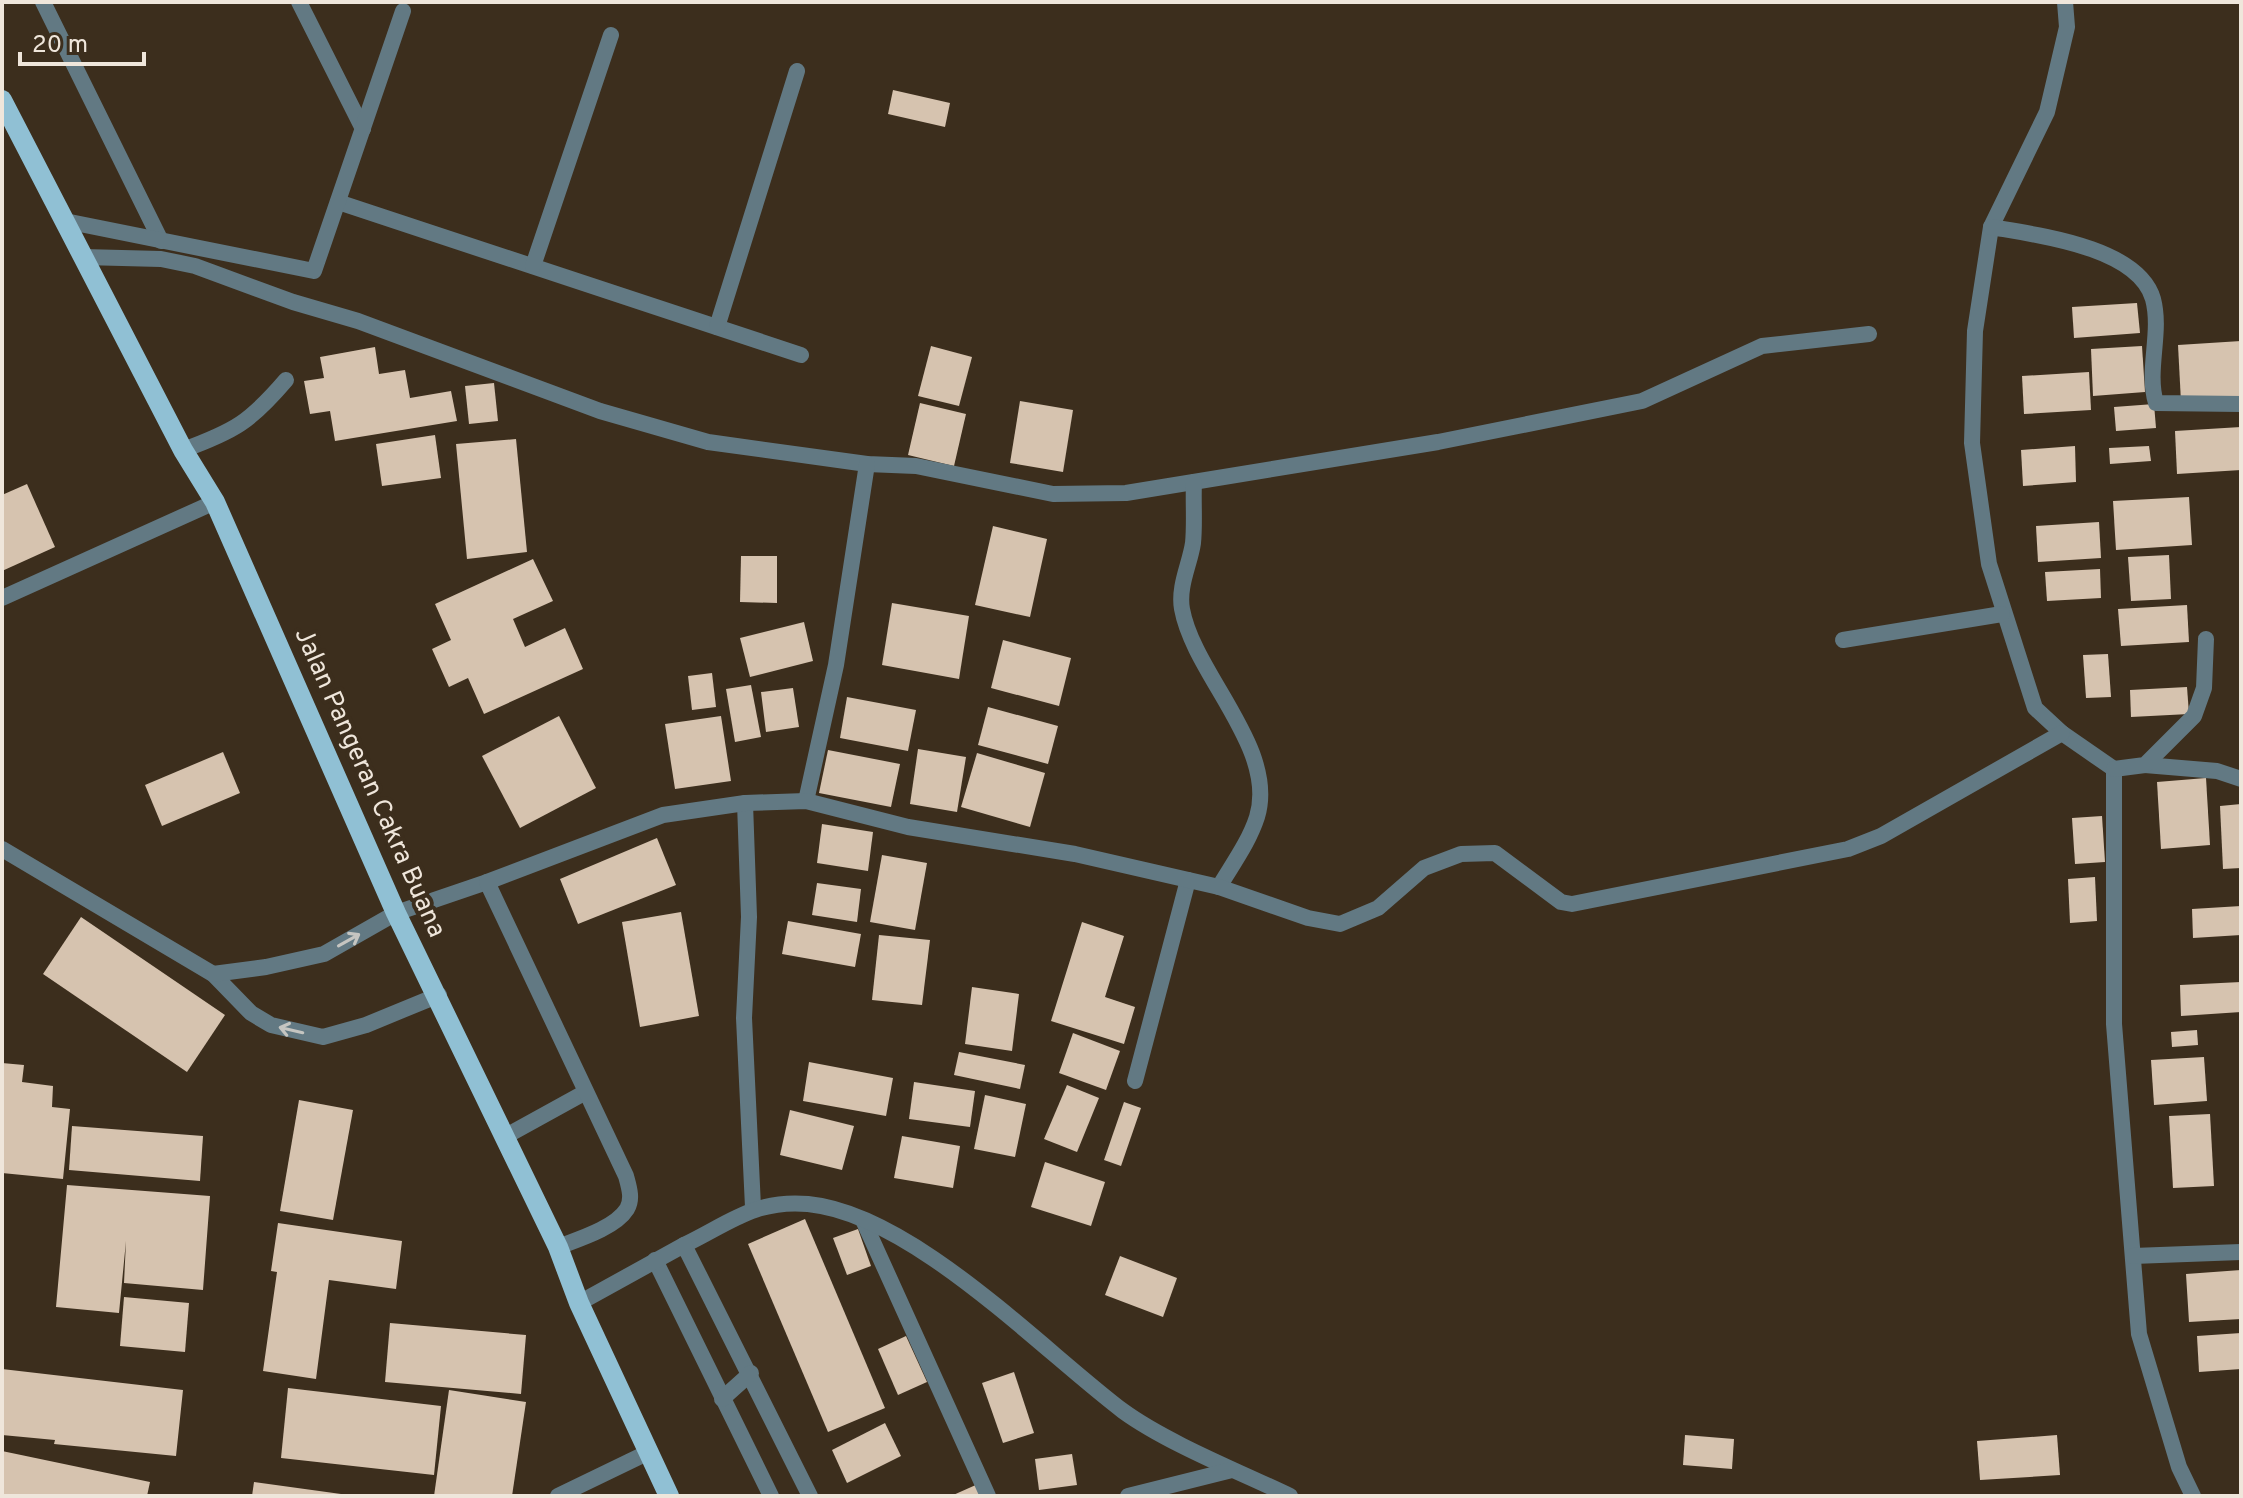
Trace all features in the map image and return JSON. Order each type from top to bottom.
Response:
[{"type":"main road","name":"Jalan Pangeran Cakra Buana","points":[[2,100],[183,450],[215,502],[396,913],[439,995],[558,1247],[579,1303],[669,1496]]},
{"type":"street","points":[[43,2],[161,241]]},
{"type":"street","points":[[299,2],[363,129]]},
{"type":"street","points":[[2065,2],[2067,27],[2047,112],[1991,227],[1975,331],[1972,443],[1989,564],[2002,614],[2035,708],[2062,733],[2114,769],[2145,765],[2217,771],[2241,779]]},
{"type":"street","points":[[65,221],[314,271],[403,11]]},
{"type":"street","points":[[533,266],[611,35]]},
{"type":"street","points":[[717,327],[797,71]]},
{"type":"street","points":[[338,202],[801,355]]},
{"type":"street","points":[[1991,227],[2067,241],[2097,251],[2141,277],[2153,300],[2151,386],[2156,403],[2241,404]]},
{"type":"street","points":[[83,257],[161,259],[195,266],[293,302],[358,321],[600,411],[708,442],[867,464],[916,466],[1053,494],[1126,493],[1438,442],[1642,401],[1762,346],[1869,334]]},
{"type":"street","points":[[183,450],[227,434],[254,416],[286,380]]},
{"type":"street","points":[[806,801],[836,665],[867,464]]},
{"type":"street","points":[[1194,482],[1193,544],[1181,605],[1201,659],[1236,721],[1256,767],[1260,791],[1252,828],[1219,887]]},
{"type":"street","points":[[2,598],[215,502]]},
{"type":"street","points":[[1843,640],[2002,614]]},
{"type":"street","points":[[2145,765],[2194,716],[2204,688],[2206,639]]},
{"type":"street","points":[[213,974],[266,967],[324,954],[396,913],[663,815],[745,803],[806,801],[908,827],[1075,854],[1219,887],[1308,918],[1340,924],[1378,908],[1424,868],[1461,854],[1495,853],[1552,897],[1572,904],[1848,849],[1891,830],[2062,733]]},
{"type":"street","points":[[2114,769],[2114,1024],[2139,1334],[2179,1467],[2193,1496]]},
{"type":"street","points":[[745,803],[749,917],[744,1018],[753,1207]]},
{"type":"street","points":[[2,849],[213,974],[251,1013],[271,1025],[323,1037],[366,1025],[439,995]]},
{"type":"street","points":[[1135,1081],[1188,880]]},
{"type":"street","points":[[487,882],[584,1093],[626,1176],[631,1197],[627,1210],[609,1223],[558,1247]]},
{"type":"street","points":[[506,1136],[584,1093]]},
{"type":"street","points":[[579,1303],[753,1207],[808,1204],[863,1220],[945,1265],[1126,1413],[1232,1470],[1290,1496]]},
{"type":"street","points":[[863,1220],[988,1496]]},
{"type":"street","points":[[684,1245],[751,1373],[810,1496]]},
{"type":"street","points":[[2133,1256],[2241,1252]]},
{"type":"street","points":[[655,1260],[771,1496]]},
{"type":"street","points":[[722,1399],[751,1373]]},
{"type":"street","points":[[558,1496],[649,1452]]},
{"type":"street","points":[[1128,1496],[1232,1470]]},
{"type":"building","points":[[893,90],[950,103],[945,127],[888,114]]},
{"type":"building","points":[[2137,303],[2140,333],[2074,338],[2072,307]]},
{"type":"building","points":[[2241,341],[2241,398],[2181,402],[2178,345]]},
{"type":"building","points":[[931,346],[972,357],[959,406],[918,396]]},
{"type":"building","points":[[2142,346],[2145,392],[2093,396],[2091,349]]},
{"type":"building","points":[[375,347],[379,374],[405,370],[410,398],[451,391],[457,421],[335,441],[330,411],[310,414],[304,381],[324,378],[320,357]]},
{"type":"building","points":[[2089,372],[2091,410],[2024,414],[2022,376]]},
{"type":"building","points":[[494,383],[498,421],[469,424],[465,386]]},
{"type":"building","points":[[1020,401],[1073,410],[1063,472],[1010,463]]},
{"type":"building","points":[[920,403],[966,414],[954,466],[908,455]]},
{"type":"building","points":[[2154,404],[2156,428],[2116,431],[2114,407]]},
{"type":"building","points":[[2241,427],[2241,470],[2177,474],[2175,431]]},
{"type":"building","points":[[435,435],[441,478],[382,486],[376,444]]},
{"type":"building","points":[[516,439],[527,552],[467,559],[456,444]]},
{"type":"building","points":[[2075,446],[2076,482],[2023,486],[2021,450]]},
{"type":"building","points":[[2149,446],[2151,461],[2110,464],[2109,448]]},
{"type":"building","points":[[27,484],[55,547],[2,571],[2,495]]},
{"type":"building","points":[[2189,497],[2192,545],[2116,550],[2113,501]]},
{"type":"building","points":[[2099,522],[2101,558],[2038,562],[2036,526]]},
{"type":"building","points":[[993,526],[1047,539],[1030,617],[975,605]]},
{"type":"building","points":[[2169,555],[2171,599],[2131,601],[2128,557]]},
{"type":"building","points":[[741,556],[777,556],[777,603],[740,602]]},
{"type":"building","points":[[533,559],[553,601],[513,619],[525,647],[565,628],[583,669],[484,714],[468,678],[449,687],[432,649],[451,640],[435,604]]},
{"type":"building","points":[[2100,569],[2101,598],[2047,601],[2045,572]]},
{"type":"building","points":[[892,603],[969,616],[959,679],[882,665]]},
{"type":"building","points":[[2187,605],[2189,642],[2121,646],[2118,609]]},
{"type":"building","points":[[804,622],[813,661],[750,677],[740,638]]},
{"type":"building","points":[[1003,640],[1071,658],[1059,706],[991,688]]},
{"type":"building","points":[[2108,654],[2111,697],[2086,698],[2083,655]]},
{"type":"building","points":[[712,673],[716,707],[692,710],[688,676]]},
{"type":"building","points":[[751,685],[761,737],[735,742],[726,689]]},
{"type":"building","points":[[2187,687],[2189,714],[2131,717],[2130,690]]},
{"type":"building","points":[[793,688],[799,727],[766,732],[761,692]]},
{"type":"building","points":[[847,697],[916,710],[908,751],[840,738]]},
{"type":"building","points":[[988,707],[1058,726],[1048,764],[978,745]]},
{"type":"building","points":[[559,716],[596,788],[520,828],[482,756]]},
{"type":"building","points":[[721,716],[731,781],[675,789],[665,724]]},
{"type":"building","points":[[918,749],[966,757],[957,812],[910,804]]},
{"type":"building","points":[[828,750],[900,764],[891,807],[819,793]]},
{"type":"building","points":[[223,752],[240,793],[162,826],[145,785]]},
{"type":"building","points":[[977,753],[1045,773],[1030,827],[961,807]]},
{"type":"building","points":[[2206,778],[2210,845],[2161,849],[2157,782]]},
{"type":"building","points":[[2241,804],[2241,868],[2223,869],[2220,806]]},
{"type":"building","points":[[2102,816],[2105,862],[2075,864],[2072,818]]},
{"type":"building","points":[[822,824],[873,832],[868,871],[817,863]]},
{"type":"building","points":[[657,838],[676,885],[578,924],[560,879]]},
{"type":"building","points":[[882,855],[927,863],[915,930],[870,922]]},
{"type":"building","points":[[2095,877],[2097,921],[2070,923],[2068,879]]},
{"type":"building","points":[[817,883],[861,889],[857,922],[812,915]]},
{"type":"building","points":[[2241,906],[2241,935],[2193,938],[2192,909]]},
{"type":"building","points":[[681,912],[699,1016],[640,1027],[622,922]]},
{"type":"building","points":[[81,917],[225,1015],[187,1072],[43,974]]},
{"type":"building","points":[[788,921],[861,934],[855,967],[782,954]]},
{"type":"building","points":[[1082,922],[1124,936],[1105,997],[1135,1007],[1124,1044],[1051,1021]]},
{"type":"building","points":[[879,935],[930,940],[922,1005],[872,1000]]},
{"type":"building","points":[[2241,982],[2241,1012],[2181,1016],[2180,985]]},
{"type":"building","points":[[972,987],[1019,994],[1012,1051],[965,1044]]},
{"type":"building","points":[[2197,1030],[2198,1045],[2172,1047],[2171,1032]]},
{"type":"building","points":[[1073,1033],[1120,1051],[1106,1090],[1059,1073]]},
{"type":"building","points":[[959,1052],[1025,1065],[1020,1089],[954,1075]]},
{"type":"building","points":[[2204,1057],[2207,1101],[2154,1105],[2151,1060]]},
{"type":"building","points":[[809,1062],[893,1078],[886,1116],[803,1101]]},
{"type":"building","points":[[2,1063],[24,1065],[22,1082],[53,1086],[52,1107],[70,1109],[63,1179],[2,1173]]},
{"type":"building","points":[[914,1082],[975,1091],[970,1127],[909,1119]]},
{"type":"building","points":[[1067,1085],[1099,1098],[1077,1152],[1044,1139]]},
{"type":"building","points":[[985,1095],[1026,1104],[1015,1157],[974,1149]]},
{"type":"building","points":[[299,1100],[353,1110],[333,1220],[280,1211]]},
{"type":"building","points":[[1124,1102],[1141,1108],[1121,1166],[1104,1160]]},
{"type":"building","points":[[790,1110],[854,1126],[842,1170],[780,1155]]},
{"type":"building","points":[[2210,1114],[2214,1186],[2173,1188],[2169,1116]]},
{"type":"building","points":[[72,1126],[203,1136],[200,1181],[69,1170]]},
{"type":"building","points":[[902,1136],[960,1146],[953,1188],[894,1178]]},
{"type":"building","points":[[1045,1162],[1105,1182],[1091,1226],[1031,1207]]},
{"type":"building","points":[[67,1185],[210,1196],[203,1290],[124,1283],[126,1241],[119,1313],[56,1307]]},
{"type":"building","points":[[805,1219],[885,1408],[828,1432],[748,1244]]},
{"type":"building","points":[[278,1223],[402,1241],[396,1289],[329,1280],[316,1379],[263,1371],[277,1272],[271,1271]]},
{"type":"building","points":[[858,1229],[871,1266],[847,1275],[833,1238]]},
{"type":"building","points":[[1120,1256],[1177,1278],[1163,1317],[1105,1295]]},
{"type":"building","points":[[2241,1270],[2241,1319],[2189,1322],[2186,1274]]},
{"type":"building","points":[[124,1297],[189,1303],[185,1352],[120,1346]]},
{"type":"building","points":[[390,1323],[526,1335],[521,1394],[385,1382]]},
{"type":"building","points":[[2241,1333],[2241,1369],[2199,1372],[2197,1336]]},
{"type":"building","points":[[906,1336],[927,1382],[898,1395],[878,1349]]},
{"type":"building","points":[[2,1369],[183,1390],[176,1456],[54,1444],[55,1440],[2,1435]]},
{"type":"building","points":[[1014,1372],[1034,1433],[1003,1443],[982,1383]]},
{"type":"building","points":[[288,1388],[441,1406],[434,1475],[281,1458]]},
{"type":"building","points":[[449,1390],[526,1402],[512,1496],[434,1496]]},
{"type":"building","points":[[885,1423],[901,1456],[847,1483],[832,1450]]},
{"type":"building","points":[[1685,1435],[1734,1439],[1732,1469],[1683,1465]]},
{"type":"building","points":[[2057,1435],[2060,1475],[1980,1480],[1977,1441]]},
{"type":"building","points":[[2,1451],[150,1482],[147,1496],[2,1496]]},
{"type":"building","points":[[1072,1454],[1077,1485],[1039,1490],[1035,1459]]},
{"type":"building","points":[[254,1482],[341,1494],[252,1496]]},
{"type":"building","points":[[978,1484],[983,1496],[951,1496]]}]
